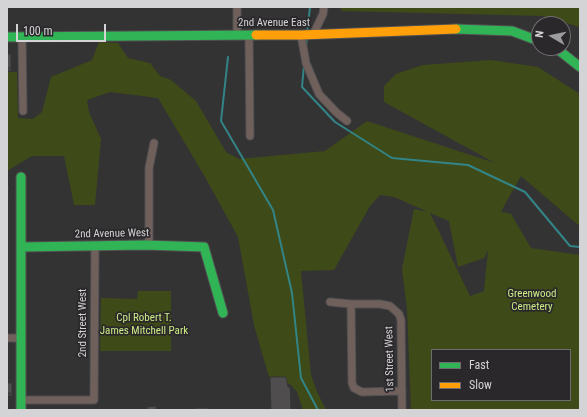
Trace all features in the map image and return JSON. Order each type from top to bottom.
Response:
[{"type":"main road","name":"2nd Avenue East","points":[[7,38],[313,35],[445,29],[512,31],[531,38]]},
{"type":"main road","points":[[566,56],[580,67]]},
{"type":"main road","points":[[21,177],[21,410]]},
{"type":"main road","name":"2nd Avenue West","points":[[21,247],[149,245],[204,247],[223,313]]},
{"type":"street","points":[[237,7],[237,36]]},
{"type":"street","points":[[313,35],[323,14],[324,7]]},
{"type":"street","points":[[248,35],[250,136]]},
{"type":"street","points":[[301,35],[306,63],[319,94],[347,121]]},
{"type":"street","points":[[22,38],[23,111]]},
{"type":"street","points":[[149,245],[149,168],[154,143]]},
{"type":"street","name":"2nd Street West","points":[[21,400],[94,400],[95,246]]},
{"type":"street","points":[[330,302],[351,304],[352,383],[354,388],[362,392],[402,391]]},
{"type":"street","name":"1st Street West","points":[[351,304],[380,304],[390,306],[399,314],[401,320],[402,410]]},
{"type":"street","points":[[7,338],[21,338]]},
{"type":"green space","points":[[339,7],[580,7],[580,27],[571,24],[571,16],[342,11]]},
{"type":"green space","name":"Greenwood Cemetery","points":[[99,42],[118,43],[128,58],[150,63],[160,76],[171,80],[196,101],[226,152],[239,159],[325,151],[367,121],[495,163],[384,102],[384,86],[396,74],[423,65],[491,60],[538,67],[580,94],[580,225],[521,176],[501,213],[511,214],[531,248],[580,255],[580,410],[411,410],[407,309],[402,269],[414,209],[428,212],[394,197],[380,195],[370,206],[334,270],[301,271],[311,375],[326,410],[303,410],[297,392],[291,385],[269,377],[254,325],[238,237],[205,177],[158,98],[110,92],[87,100],[89,112],[101,139],[95,205],[74,205],[64,156],[32,156],[7,171],[7,72],[17,72],[18,118],[33,119],[42,112],[51,77],[92,60]],"holes":[[[430,213],[449,221],[458,267],[484,258],[488,250],[484,291],[470,296]]]},
{"type":"green space","name":"Cpl Robert T. James Mitchell Park","points":[[138,291],[171,291],[171,351],[100,351],[101,298],[137,299]]},
{"type":"building","points":[[7,54],[11,54],[11,68],[7,68]]},
{"type":"building","points":[[7,186],[9,186],[7,210]]},
{"type":"building","points":[[7,308],[8,318],[7,319]]},
{"type":"building","points":[[270,377],[286,377],[288,387],[290,387],[291,410],[271,410]]},
{"type":"building","points":[[7,383],[12,383],[12,393],[8,393],[7,410]]},
{"type":"building","points":[[156,406],[156,410],[147,410],[147,407]]},
{"type":"building","points":[[195,408],[209,408],[209,410],[195,410]]},
{"type":"waterway","points":[[307,33],[310,7]]},
{"type":"waterway","points":[[306,47],[307,37]]},
{"type":"waterway","points":[[228,57],[221,121],[273,210],[292,293],[301,378],[318,410]]},
{"type":"waterway","points":[[304,65],[302,87],[335,122],[392,158],[468,165],[525,192],[570,246],[580,247]]},
{"type":"traffic: fast","points":[[456,29],[512,31],[531,38]]},
{"type":"traffic: fast","points":[[7,37],[256,35]]},
{"type":"traffic: fast","points":[[566,56],[580,67]]},
{"type":"traffic: fast","points":[[21,177],[21,410]]},
{"type":"traffic: fast","points":[[21,247],[145,245],[204,247],[223,313]]},
{"type":"traffic: slow","points":[[256,35],[301,35],[456,29]]}]
